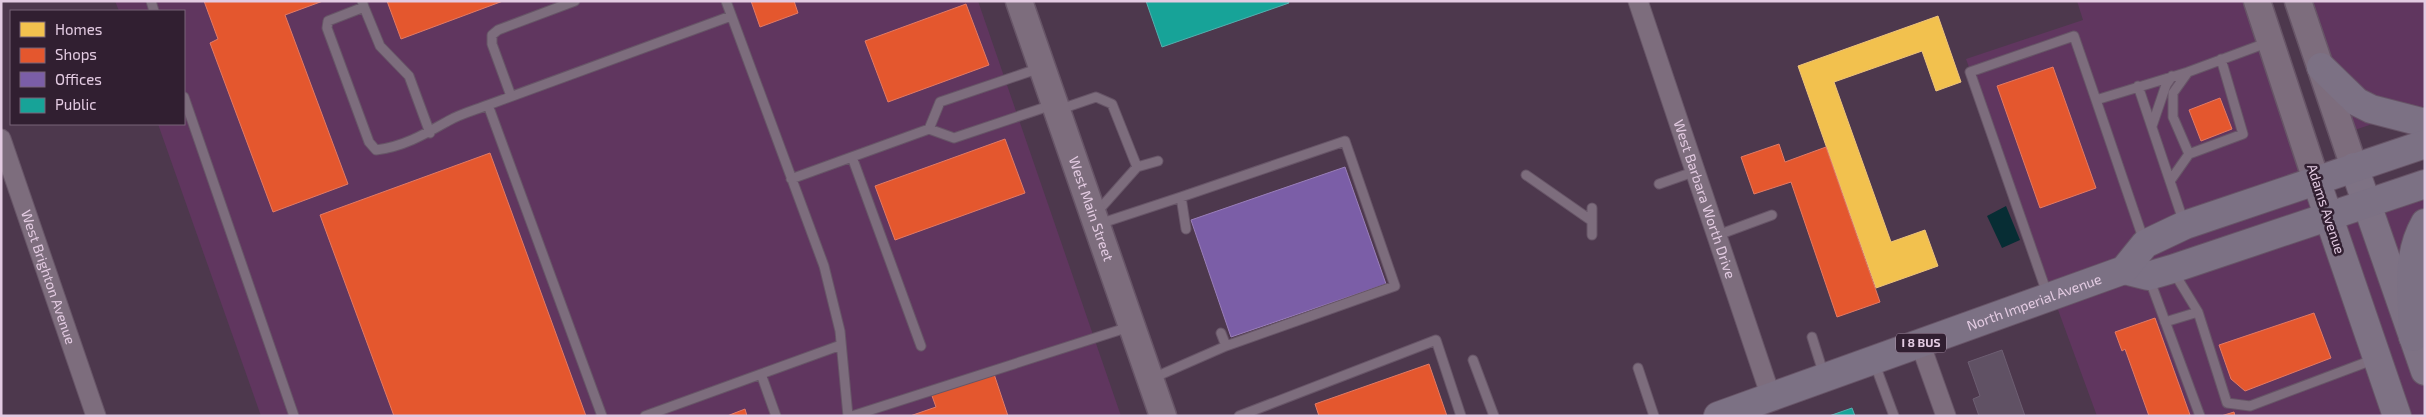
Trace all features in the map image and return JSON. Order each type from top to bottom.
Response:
[{"type":"highway","points":[[2321,67],[2357,102],[2371,109],[2425,123]]},
{"type":"highway","points":[[2148,272],[2145,244],[2185,225],[2425,144]]},
{"type":"highway","name":"North Imperial Avenue","points":[[1718,416],[1763,402],[1825,377],[2049,297],[2148,272],[2328,217],[2425,184]]},
{"type":"highway","points":[[2413,337],[2413,312],[2410,294],[2412,262],[2418,236],[2425,223]]},
{"type":"main road","points":[[2354,167],[2424,368]]},
{"type":"main road","name":"Adams Avenue","points":[[2316,180],[2397,416]]},
{"type":"street","name":"West Main Street","points":[[1019,1],[1163,416]]},
{"type":"street","name":"West Barbara Worth Drive","points":[[1638,1],[1718,235],[1763,402]]},
{"type":"street","name":"Adams Avenue","points":[[2257,1],[2316,180]]},
{"type":"street","points":[[2298,1],[2354,167]]},
{"type":"street","name":"West Brighton Avenue","points":[[1,139],[96,416]]},
{"type":"street","points":[[1920,343],[1946,416]]},
{"type":"lane","points":[[511,96],[492,44],[492,35],[498,30],[575,1]]},
{"type":"lane","points":[[726,1],[824,266],[840,331],[848,416]]},
{"type":"lane","points":[[430,133],[409,76],[380,46],[363,4],[328,21],[327,28],[369,142],[376,150],[388,149],[430,133],[449,120],[731,16]]},
{"type":"lane","points":[[2049,297],[1970,72],[2074,36],[2145,244]]},
{"type":"lane","points":[[2096,100],[2188,72],[2270,42]]},
{"type":"lane","points":[[2170,181],[2189,154],[2243,134],[2222,60]]},
{"type":"lane","points":[[929,129],[940,102],[1042,67]]},
{"type":"lane","points":[[2188,72],[2173,92],[2173,117],[2189,154]]},
{"type":"lane","points":[[2152,126],[2166,85],[2172,76]]},
{"type":"lane","points":[[2138,86],[2185,225]]},
{"type":"lane","points":[[791,179],[929,129],[954,138],[1096,97],[1112,104],[1136,167]]},
{"type":"lane","points":[[185,100],[294,416]]},
{"type":"lane","points":[[488,105],[602,416]]},
{"type":"lane","points":[[1095,220],[1181,197],[1345,141],[1395,286],[1226,346],[1150,379]]},
{"type":"lane","points":[[852,157],[921,346]]},
{"type":"lane","points":[[1095,220],[1136,167],[1158,161]]},
{"type":"lane","points":[[1660,184],[1696,171]]},
{"type":"lane","points":[[1526,174],[1592,221]]},
{"type":"lane","points":[[1181,197],[1186,229]]},
{"type":"lane","points":[[1592,208],[1592,235]]},
{"type":"lane","points":[[1718,235],[1772,215]]},
{"type":"lane","points":[[2148,272],[2198,312],[2227,403],[2250,406],[2377,358]]},
{"type":"lane","points":[[2148,272],[2200,416]]},
{"type":"lane","points":[[2165,322],[2198,312]]},
{"type":"lane","points":[[852,416],[1132,327]]},
{"type":"lane","points":[[1221,333],[1226,346]]},
{"type":"lane","points":[[1812,337],[1825,377]]},
{"type":"lane","points":[[1239,416],[1436,340],[1462,416]]},
{"type":"lane","points":[[645,416],[841,345]]},
{"type":"lane","points":[[1473,360],[1494,416]]},
{"type":"lane","points":[[1873,360],[1894,416]]},
{"type":"lane","points":[[1638,368],[1654,416]]},
{"type":"lane","points":[[761,374],[776,416]]},
{"type":"shaded area","points":[[115,1],[978,1],[1121,416],[261,416],[158,125],[185,125],[185,10],[119,10]]},
{"type":"shaded area","points":[[2077,1],[2257,1],[2328,217],[2425,185],[2425,416],[2097,416],[1966,59],[2083,20]]},
{"type":"shaded area","points":[[2297,1],[2425,1],[2425,106],[2343,134]]},
{"type":"shaded area","points":[[2006,206],[2020,240],[2002,248],[1987,216]]},
{"type":"building: Homes","points":[[1938,16],[1961,82],[1936,91],[1922,51],[1834,82],[1891,242],[1925,230],[1938,266],[1876,288],[1798,66]]},
{"type":"building: Shops","points":[[204,1],[323,1],[285,15],[348,184],[273,212],[210,43],[218,39]]},
{"type":"building: Shops","points":[[387,1],[503,1],[401,39]]},
{"type":"building: Shops","points":[[751,1],[794,1],[798,13],[760,27]]},
{"type":"building: Shops","points":[[966,4],[989,65],[888,102],[865,41]]},
{"type":"building: Shops","points":[[2053,67],[2096,188],[2040,208],[1997,86]]},
{"type":"building: Shops","points":[[2220,98],[2232,129],[2201,141],[2189,110]]},
{"type":"building: Shops","points":[[1005,139],[1025,193],[895,240],[875,186]]},
{"type":"building: Shops","points":[[1779,144],[1785,162],[1826,147],[1880,302],[1837,317],[1791,182],[1754,194],[1741,157]]},
{"type":"building: Shops","points":[[490,153],[586,416],[394,416],[320,215]]},
{"type":"building: Shops","points":[[2314,313],[2331,358],[2245,391],[2231,379],[2219,345]]},
{"type":"building: Shops","points":[[2155,318],[2190,415],[2188,416],[2149,416],[2125,349],[2122,351],[2115,332]]},
{"type":"building: Shops","points":[[1429,364],[1447,416],[1319,416],[1315,404]]},
{"type":"building: Shops","points":[[993,371],[1008,416],[910,416],[936,407],[931,393]]},
{"type":"building: Shops","points":[[745,409],[747,416],[727,416]]},
{"type":"building: Shops","points":[[2234,412],[2235,416],[2221,416]]},
{"type":"building: Offices","points":[[1345,167],[1386,284],[1231,337],[1191,220]]},
{"type":"building: Public","points":[[1146,1],[1288,1],[1289,3],[1162,47]]},
{"type":"building: Public","points":[[1852,408],[1855,416],[1829,416]]},
{"type":"building: Other","points":[[2002,350],[2025,416],[1979,416],[1973,399],[1980,396],[1968,362]]}]
